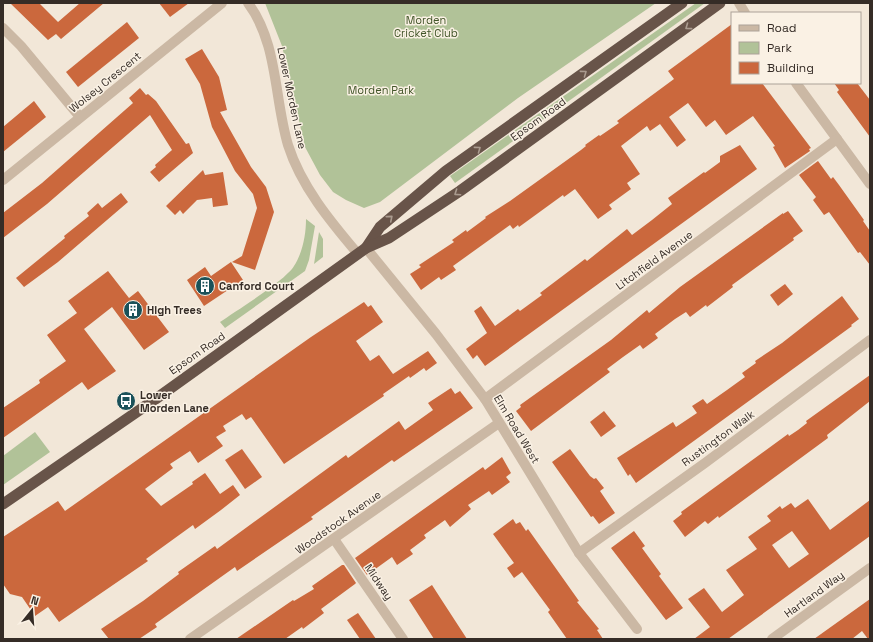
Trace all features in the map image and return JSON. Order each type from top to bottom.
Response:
[{"type":"highway","name":"Epsom Road","points":[[362,251],[380,227],[446,171],[682,3]]},
{"type":"highway","name":"Epsom Road","points":[[3,504],[157,398],[362,251],[388,238],[460,191],[720,3]]},
{"type":"street","name":"Wolsey Crescent","points":[[3,180],[222,3]]},
{"type":"street","name":"Lower Morden Lane","points":[[248,3],[264,31],[270,53],[286,134],[296,165],[327,216],[362,251]]},
{"type":"street","points":[[739,3],[744,12]]},
{"type":"street","points":[[3,28],[21,46],[80,117]]},
{"type":"street","points":[[797,84],[870,184]]},
{"type":"street","name":"Litchfield Avenue","points":[[485,399],[837,140]]},
{"type":"street","name":"Elm Road West","points":[[362,251],[436,334],[485,399],[579,553],[637,629]]},
{"type":"street","name":"Rustington Walk","points":[[579,553],[705,463],[870,340]]},
{"type":"street","name":"Woodstock Avenue","points":[[190,639],[499,424]]},
{"type":"street","name":"Midway","points":[[334,538],[403,639]]},
{"type":"street","name":"Hartland Way","points":[[772,639],[870,568]]},
{"type":"green space","name":"Morden Park","points":[[265,3],[656,3],[518,98],[380,202],[364,208],[333,192],[320,175],[305,147],[282,46]]},
{"type":"green space","points":[[696,3],[705,3],[455,183],[450,176]]},
{"type":"green space","points":[[306,219],[315,226],[309,260],[305,271],[225,328],[220,322],[271,287],[294,266],[300,255]]},
{"type":"green space","points":[[319,232],[323,239],[323,257],[314,264]]},
{"type":"green space","points":[[35,432],[50,452],[3,485],[3,456]]},
{"type":"building","points":[[10,3],[39,3],[58,22],[80,3],[104,3],[61,39],[56,34],[48,40]]},
{"type":"building","points":[[159,3],[189,3],[170,17]]},
{"type":"building","points":[[127,22],[139,38],[78,87],[66,72]]},
{"type":"building","points":[[731,25],[731,84],[763,84],[811,148],[809,149],[810,151],[785,168],[773,147],[775,146],[753,116],[726,135],[715,120],[706,127],[688,103],[669,117],[686,140],[677,147],[660,124],[650,131],[647,126],[621,146],[640,174],[627,183],[631,189],[609,205],[612,209],[598,219],[575,189],[564,197],[563,195],[519,227],[518,225],[513,229],[510,225],[453,266],[456,270],[441,280],[439,277],[421,290],[410,274],[421,267],[419,265],[454,242],[452,240],[466,230],[467,232],[486,218],[485,217],[581,150],[586,146],[585,145],[599,135],[600,136],[619,123],[617,121],[674,79],[668,71]]},
{"type":"building","points":[[202,49],[219,77],[227,110],[220,112],[251,167],[266,187],[274,212],[255,270],[232,262],[242,256],[257,208],[253,194],[235,171],[212,127],[200,84],[185,59]]},
{"type":"building","points":[[835,84],[858,84],[870,100],[870,137],[837,92],[839,90]]},
{"type":"building","points":[[140,88],[146,95],[148,94],[156,101],[186,144],[189,143],[193,153],[159,182],[150,172],[156,167],[155,165],[172,150],[150,115],[47,204],[3,238],[3,213],[42,183],[133,103],[129,98]]},
{"type":"building","points":[[34,101],[46,117],[3,152],[3,127]]},
{"type":"building","points":[[740,145],[757,169],[485,366],[477,355],[473,359],[466,349],[487,333],[474,311],[481,306],[495,326],[518,309],[520,311],[542,295],[540,293],[585,259],[587,261],[627,229],[632,235],[652,220],[672,204],[668,198],[720,162],[720,156]]},
{"type":"building","points":[[818,161],[831,179],[833,177],[839,185],[870,231],[870,265],[860,252],[858,253],[829,212],[824,215],[813,200],[816,197],[799,175]]},
{"type":"building","points":[[203,170],[205,175],[223,172],[228,205],[213,207],[212,198],[197,200],[183,214],[180,210],[175,215],[166,206]]},
{"type":"building","points":[[121,193],[128,202],[58,262],[24,287],[16,278],[65,238],[64,236],[89,216],[87,213],[98,203],[102,208]]},
{"type":"building","points":[[788,211],[803,231],[793,238],[794,240],[732,285],[733,287],[707,307],[706,305],[690,317],[686,312],[675,319],[655,334],[658,338],[643,349],[640,345],[623,357],[607,369],[610,372],[531,431],[516,411],[521,407],[520,405],[611,340],[647,310],[649,313],[680,287],[783,213]]},
{"type":"building","points":[[231,262],[243,280],[204,306],[187,280],[205,267],[211,276]]},
{"type":"building","points":[[108,271],[129,298],[138,291],[169,332],[144,350],[112,307],[84,329],[116,371],[88,390],[82,382],[3,438],[3,408],[40,383],[39,380],[66,361],[47,335],[77,313],[68,301]]},
{"type":"building","points":[[785,284],[793,294],[778,306],[770,295]]},
{"type":"building","points":[[842,296],[859,319],[851,325],[852,326],[636,483],[630,474],[628,476],[617,458],[673,422],[676,427],[697,413],[692,406],[703,399],[707,404],[745,377],[742,373],[756,363],[755,361],[782,343]]},
{"type":"building","points":[[364,302],[368,307],[371,305],[383,322],[356,341],[370,361],[379,355],[393,374],[428,351],[437,363],[426,371],[424,368],[410,378],[409,376],[383,394],[384,396],[284,464],[251,417],[246,420],[242,414],[223,426],[226,431],[216,437],[223,446],[198,463],[190,451],[170,464],[173,468],[145,489],[161,506],[193,484],[192,482],[205,473],[220,494],[233,485],[240,495],[195,529],[193,525],[146,559],[148,561],[59,622],[48,607],[35,616],[22,597],[10,594],[3,584],[3,537],[58,501],[65,511],[311,337]]},
{"type":"building","points":[[870,375],[870,401],[827,435],[828,438],[719,518],[718,516],[708,524],[705,521],[685,537],[673,521],[682,514],[681,512],[788,434],[789,436],[798,430],[807,423],[806,421]]},
{"type":"building","points":[[451,388],[455,394],[460,391],[473,408],[394,462],[392,460],[311,517],[313,519],[237,571],[235,567],[155,624],[157,627],[139,639],[109,639],[101,629],[143,601],[179,574],[178,572],[215,546],[217,549],[346,455],[348,458],[399,421],[405,430],[433,410],[428,403]]},
{"type":"building","points":[[604,411],[616,426],[601,437],[590,422]]},
{"type":"building","points":[[242,449],[262,477],[245,489],[225,460]]},
{"type":"building","points":[[570,449],[590,476],[594,479],[596,478],[604,488],[600,491],[615,513],[599,524],[593,516],[591,517],[552,462]]},
{"type":"building","points":[[502,457],[511,473],[506,477],[510,482],[492,495],[489,491],[468,505],[471,509],[450,527],[445,520],[424,535],[426,538],[410,550],[413,554],[397,565],[392,557],[367,575],[355,558],[483,467],[485,470]]},
{"type":"building","points":[[808,499],[830,530],[870,500],[870,536],[728,639],[694,639],[710,627],[688,599],[704,588],[722,612],[744,595],[726,570],[757,549],[748,537],[771,521],[767,516],[780,506],[782,509],[791,503],[795,508]],"holes":[[[792,531],[809,554],[789,568],[772,545]]]},
{"type":"building","points":[[513,519],[516,524],[520,522],[526,531],[528,529],[579,601],[577,602],[599,629],[597,630],[603,639],[567,639],[548,612],[550,610],[522,572],[514,578],[507,568],[514,563],[493,534]]},
{"type":"building","points":[[634,531],[645,546],[642,548],[661,574],[659,576],[683,608],[666,620],[611,548]]},
{"type":"building","points":[[344,565],[356,583],[321,609],[324,613],[303,629],[302,627],[285,639],[236,639],[293,600],[294,601],[314,589],[312,586]]},
{"type":"building","points":[[432,585],[467,639],[434,639],[409,600]]},
{"type":"building","points":[[870,599],[870,639],[868,639],[862,631],[852,639],[814,639]]},
{"type":"building","points":[[358,613],[376,639],[360,639],[347,620]]},
{"type":"place","name":"Canford Court","points":[[205,286]]},
{"type":"place","name":"High Trees","points":[[133,310]]},
{"type":"place","name":"Lower Morden Lane","points":[[126,401]]},
{"type":"park label","name":"Morden Cricket Club","points":[[426,26]]}]
